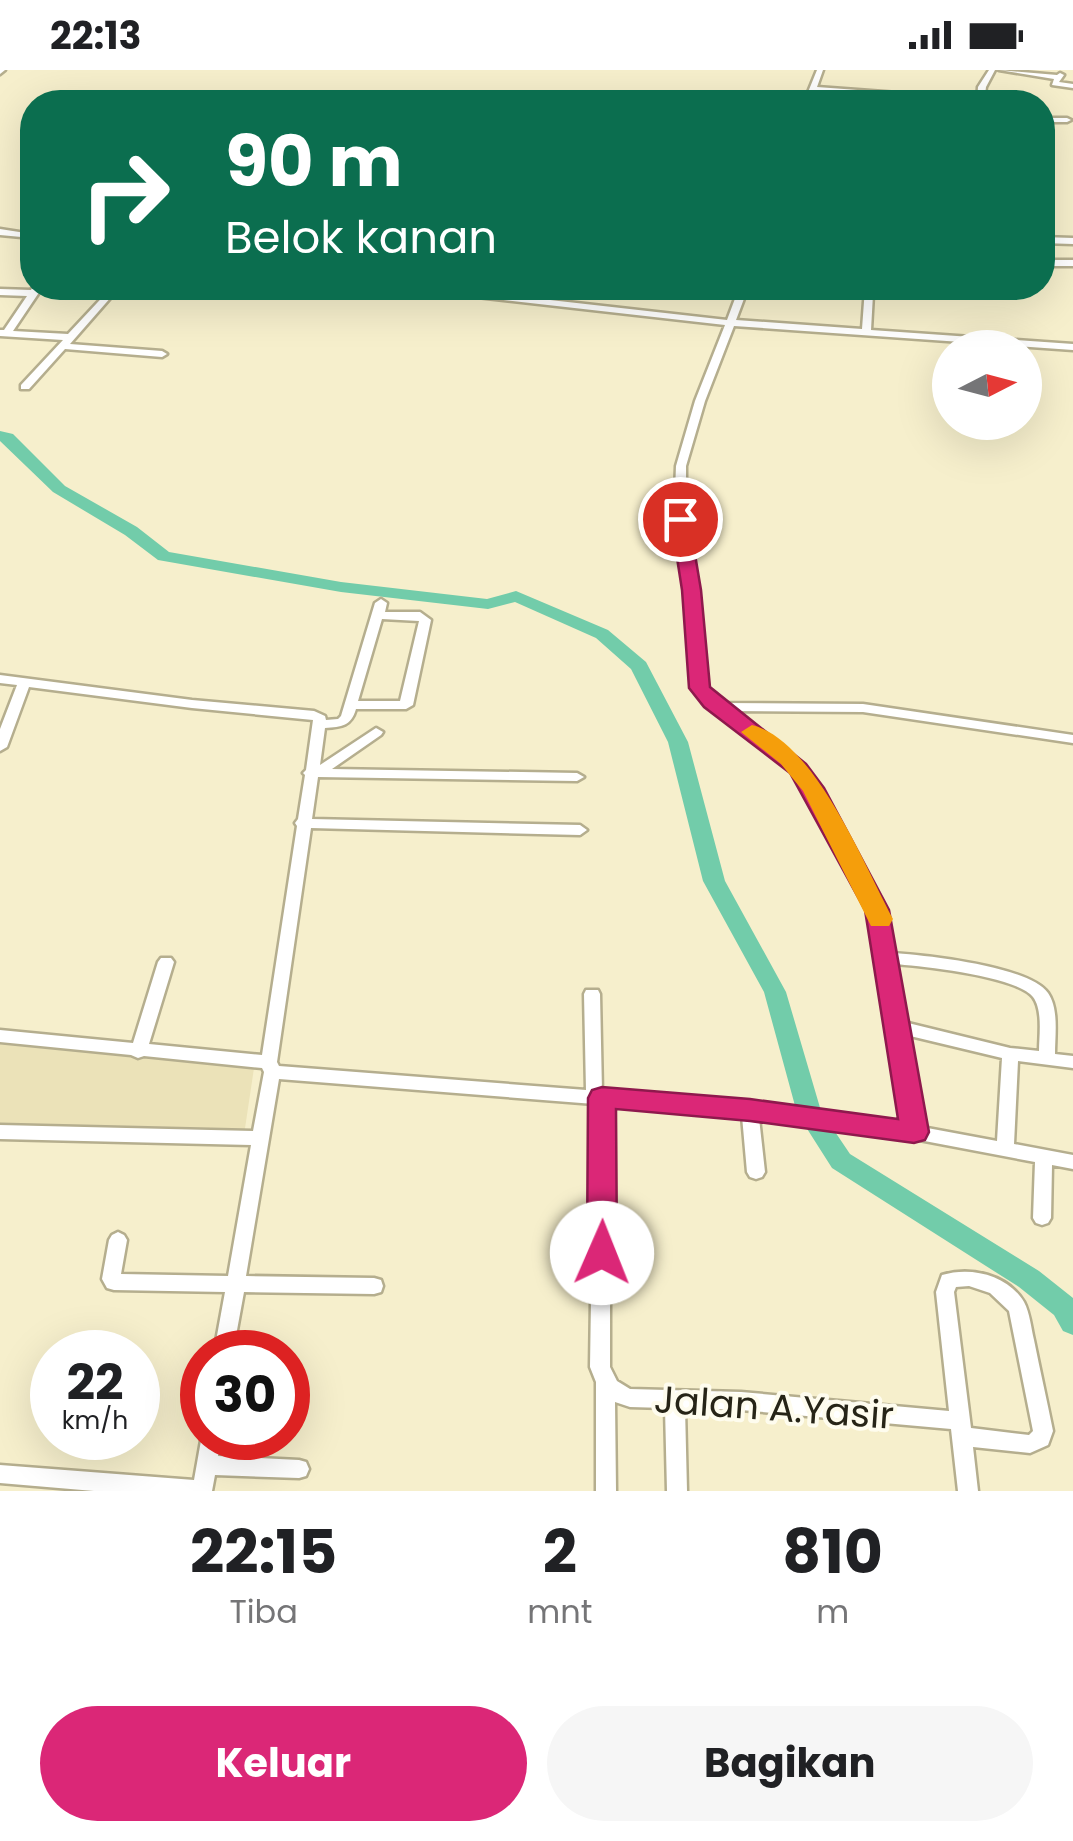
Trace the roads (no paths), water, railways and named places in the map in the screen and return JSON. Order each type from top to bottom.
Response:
[{"type":"street","points":[[820,70],[812,89],[826,90]]},
{"type":"street","points":[[1002,70],[1061,74],[1056,84],[1073,86]]},
{"type":"street","points":[[1055,120],[1067,120]]},
{"type":"street","points":[[27,300],[3,333],[162,354]]},
{"type":"street","points":[[25,388],[104,300]]},
{"type":"street","points":[[533,300],[866,334],[1073,347]]},
{"type":"street","points":[[740,300],[681,466],[679,499],[692,590],[697,682],[704,695],[718,707],[789,759],[813,788],[877,910],[914,1132]]},
{"type":"street","points":[[866,334],[868,300]]},
{"type":"street","points":[[320,724],[344,722],[379,609],[424,618],[406,705],[352,705]]},
{"type":"street","points":[[0,679],[192,704],[314,714],[320,724],[302,822],[270,1067],[228,1330]]},
{"type":"street","points":[[0,747],[24,683]]},
{"type":"street","points":[[718,707],[863,708],[1073,739]]},
{"type":"street","points":[[314,773],[376,732]]},
{"type":"street","points":[[314,773],[577,777]]},
{"type":"street","points":[[302,822],[580,830]]},
{"type":"street","points":[[887,958],[958,966],[1034,988],[1043,1001],[1046,1058]]},
{"type":"street","points":[[138,1052],[166,962]]},
{"type":"street","points":[[592,994],[598,1097],[600,1366],[606,1384],[606,1491]]},
{"type":"street","points":[[899,1027],[1010,1054],[1073,1062]]},
{"type":"street","points":[[0,1036],[270,1067],[750,1110],[914,1132],[1073,1162]]},
{"type":"street","points":[[1004,1150],[1010,1054]]},
{"type":"street","points":[[750,1110],[756,1172]]},
{"type":"street","points":[[0,1132],[259,1138]]},
{"type":"street","points":[[1042,1218],[1044,1158]]},
{"type":"street","points":[[118,1240],[112,1281],[374,1286]]},
{"type":"street","points":[[959,1428],[1030,1444],[1041,1439],[1044,1431],[1018,1309],[1007,1293],[994,1286],[960,1278],[949,1281],[945,1292],[959,1428],[968,1491]]},
{"type":"street","name":"Jalan A.Yasir","points":[[606,1384],[615,1394],[630,1398],[740,1401],[959,1428]]},
{"type":"street","points":[[675,1399],[677,1491]]},
{"type":"street","points":[[0,1474],[202,1491],[208,1460]]},
{"type":"street","points":[[207,1464],[299,1470]]},
{"type":"waterway","points":[[0,436],[8,437],[59,489],[131,531],[164,556],[341,587],[488,604],[516,596],[602,634],[639,666],[678,742],[714,881],[775,992],[809,1113],[841,1161],[1029,1279],[1064,1307],[1073,1323]]}]
